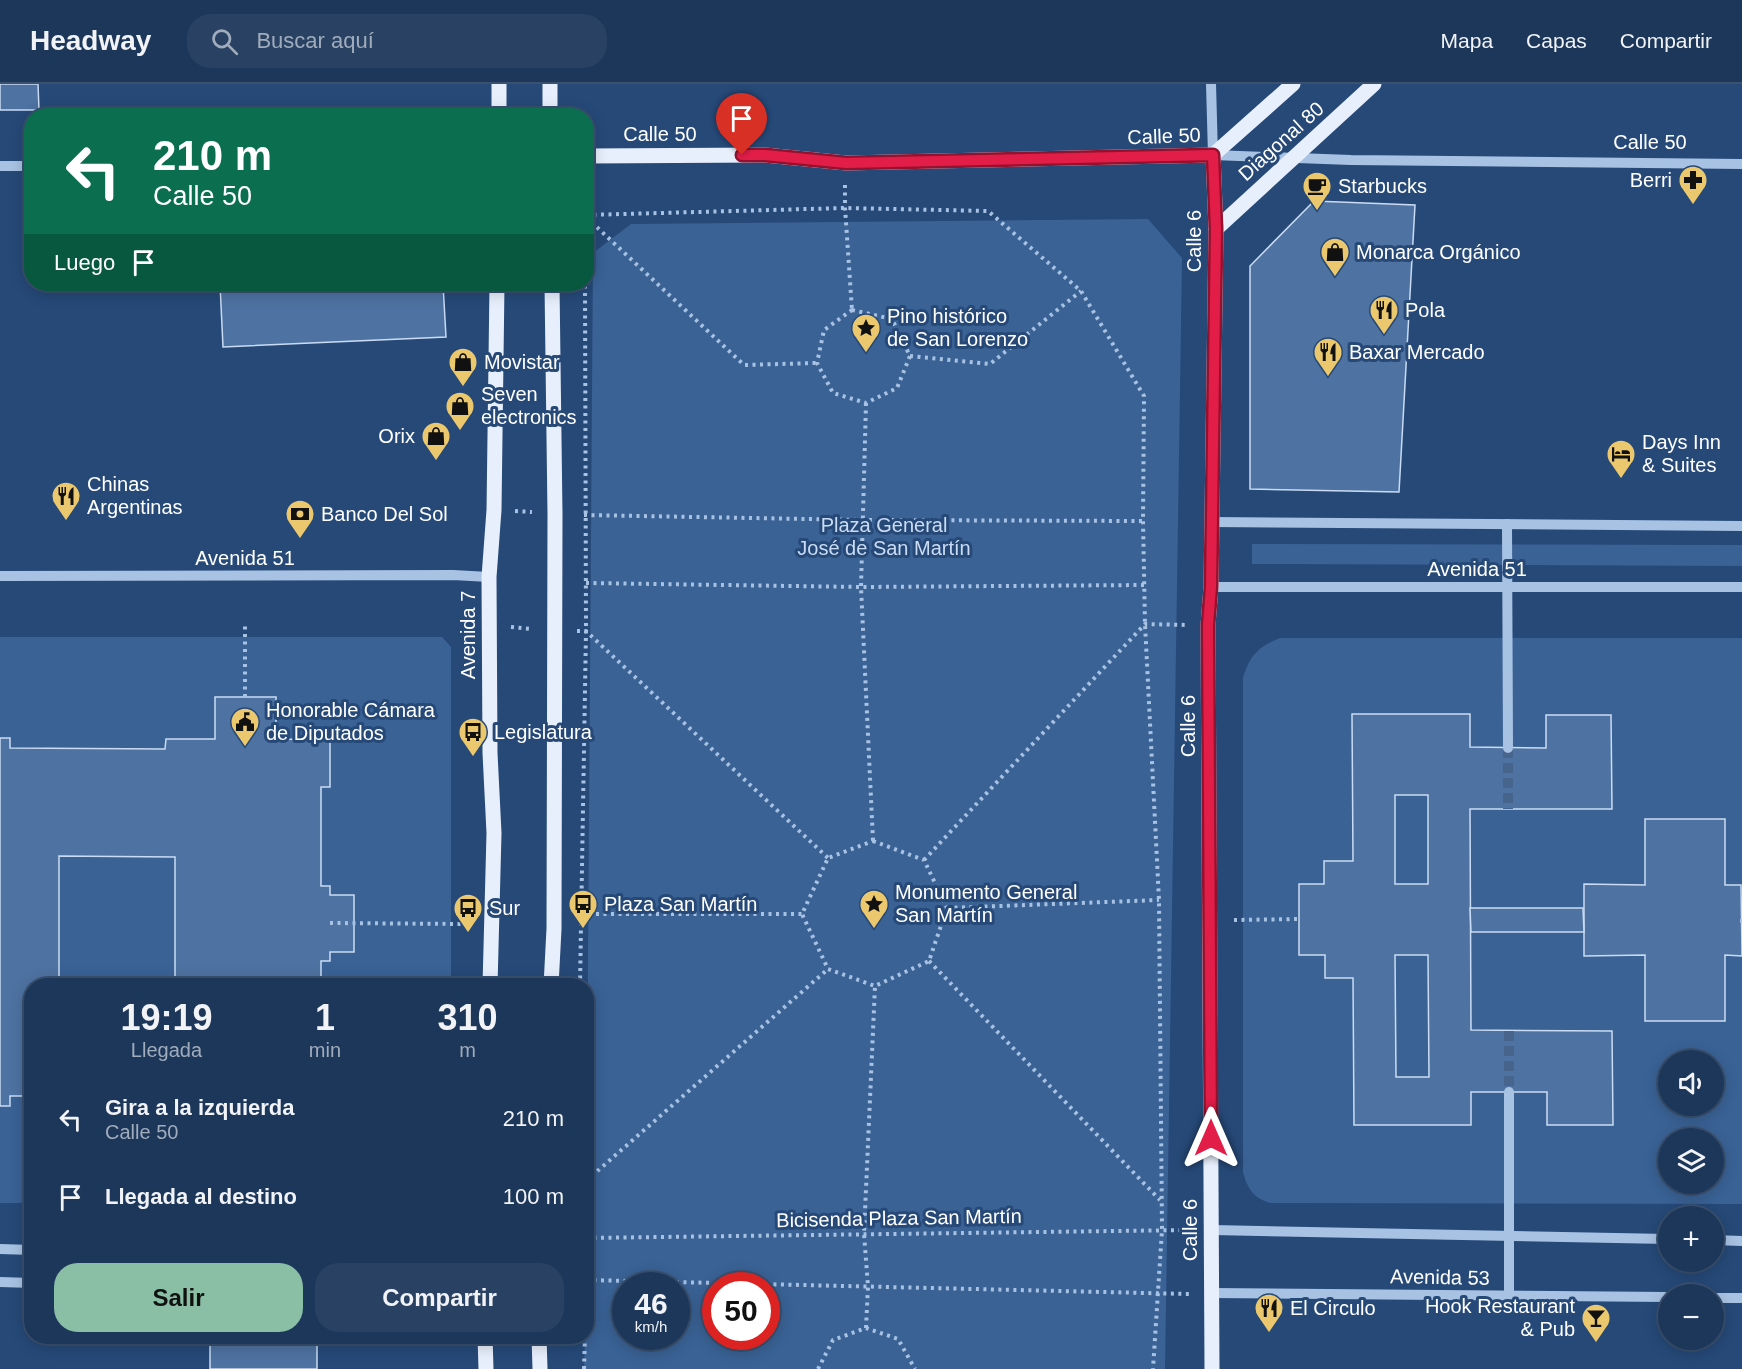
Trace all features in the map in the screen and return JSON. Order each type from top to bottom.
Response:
[{"type":"main road","points":[[499,84],[499,108]]},
{"type":"main road","points":[[550,84],[550,108]]},
{"type":"main road","name":"Diagonal 80","points":[[1213,155],[1293,84]]},
{"type":"main road","name":"Diagonal 80","points":[[1216,229],[1374,84]]},
{"type":"main road","name":"Calle 50","points":[[594,156],[765,155],[846,163],[1213,155]]},
{"type":"main road","name":"Calle 6","points":[[1212,1369],[1208,625],[1211,587],[1216,229],[1213,155]]},
{"type":"main road","name":"Avenida 7","points":[[490,978],[494,833],[490,753],[489,578],[494,510],[497,291]]},
{"type":"main road","points":[[551,978],[554,929],[555,630],[552,291]]},
{"type":"main road","points":[[485,1344],[486,1369]]},
{"type":"main road","points":[[539,1344],[540,1369]]},
{"type":"street","name":"Calle 6","points":[[1211,84],[1213,155]]},
{"type":"street","name":"Calle 50","points":[[1213,155],[1363,161],[1742,164]]},
{"type":"street","points":[[0,166],[24,166]]},
{"type":"street","points":[[1212,522],[1742,526]]},
{"type":"street","points":[[1507,524],[1508,748]]},
{"type":"street","name":"Avenida 51","points":[[0,576],[453,575],[489,578]]},
{"type":"street","name":"Avenida 51","points":[[1211,587],[1742,587]]},
{"type":"street","points":[[1509,1092],[1509,1296]]},
{"type":"street","points":[[1212,1230],[1658,1239]]},
{"type":"street","points":[[1724,1240],[1742,1240]]},
{"type":"street","points":[[0,1249],[24,1250]]},
{"type":"street","points":[[0,1282],[24,1282]]},
{"type":"street","name":"Avenida 53","points":[[1211,1293],[1658,1297]]},
{"type":"street","points":[[1724,1298],[1742,1298]]},
{"type":"path","points":[[846,163],[845,208],[852,310]]},
{"type":"path","points":[[594,216],[845,208],[988,211],[1081,291],[1144,396],[1145,624],[1159,900],[1162,1230],[1153,1369]]},
{"type":"path","points":[[594,224],[744,365],[817,363]]},
{"type":"path","points":[[580,978],[586,632],[585,291]]},
{"type":"path","points":[[910,356],[990,364],[1081,291]]},
{"type":"path","points":[[852,310],[892,319],[910,356],[897,388],[866,403],[833,393],[817,363],[824,330],[852,310]]},
{"type":"path","points":[[866,403],[861,587],[873,841]]},
{"type":"path","points":[[494,510],[585,515],[863,520],[1143,521]]},
{"type":"path","points":[[586,583],[861,587],[1144,585]]},
{"type":"path","points":[[924,860],[1145,624],[1208,625]]},
{"type":"path","points":[[246,625],[246,697]]},
{"type":"path","points":[[490,626],[586,632],[828,858]]},
{"type":"path","points":[[873,841],[924,860],[947,908],[929,961],[875,986],[828,969],[802,914],[828,858],[873,841]]},
{"type":"path","points":[[947,908],[1159,900]]},
{"type":"path","points":[[581,914],[802,914]]},
{"type":"path","points":[[1234,920],[1300,919]]},
{"type":"path","points":[[330,923],[462,924]]},
{"type":"path","points":[[929,961],[1160,1201]]},
{"type":"path","points":[[594,1174],[828,969]]},
{"type":"path","points":[[866,1328],[868,1286],[864,1234],[875,986]]},
{"type":"path","name":"Bicisenda Plaza San Martín","points":[[594,1238],[1212,1230]]},
{"type":"path","points":[[594,1279],[1158,1294],[1211,1293]]},
{"type":"path","points":[[818,1369],[833,1340],[866,1328],[898,1339],[915,1369]]},
{"type":"path","points":[[584,1369],[585,1344]]},
{"type":"green space","name":"Plaza General José de San Martín","points":[[1148,219],[1182,258],[1165,1369],[584,1369],[585,1344],[594,1344],[594,978],[588,978],[594,252],[631,224]]},
{"type":"green space","points":[[1252,544],[1742,545],[1742,566],[1252,564]]},
{"type":"green space","points":[[0,637],[442,637],[451,647],[451,978],[24,978],[24,1203],[0,1203]]},
{"type":"green space","points":[[1280,638],[1742,638],[1742,1204],[1271,1203],[1260,1199],[1252,1192],[1243,1172],[1243,678],[1249,663],[1260,649]]},
{"type":"building","points":[[0,84],[38,84],[39,108],[0,110]]},
{"type":"building","name":"Baxar Mercado","points":[[1314,201],[1415,205],[1399,492],[1250,489],[1250,266]]},
{"type":"building","points":[[220,291],[443,291],[446,337],[223,347]]},
{"type":"building","points":[[215,697],[276,697],[276,739],[330,740],[330,787],[321,787],[321,886],[330,886],[330,895],[354,895],[354,952],[330,952],[330,961],[321,961],[321,978],[175,978],[175,857],[59,856],[59,978],[24,978],[24,1096],[10,1096],[10,1106],[0,1106],[0,738],[10,738],[10,748],[165,749],[166,739],[215,739]]},
{"type":"building","points":[[1352,714],[1470,714],[1470,747],[1546,748],[1546,715],[1611,715],[1612,809],[1470,809],[1471,1030],[1612,1031],[1613,1125],[1547,1125],[1547,1092],[1471,1092],[1471,1125],[1354,1125],[1353,978],[1325,978],[1325,955],[1299,955],[1299,884],[1324,884],[1324,861],[1353,861]],"holes":[[[1395,795],[1428,795],[1428,884],[1395,884]],[[1395,955],[1428,955],[1429,1077],[1396,1077]]]},
{"type":"building","points":[[1645,819],[1725,819],[1725,885],[1741,885],[1742,956],[1725,955],[1725,1021],[1645,1021],[1645,955],[1584,956],[1584,884],[1645,885]]},
{"type":"building","points":[[1470,908],[1583,908],[1584,932],[1471,932]]},
{"type":"building","points":[[210,1344],[317,1344],[317,1369],[210,1369]]},
{"type":"tunnel","points":[[1508,748],[1508,809]]},
{"type":"tunnel","points":[[1509,1031],[1509,1092]]},
{"type":"place","name":"Berri","points":[[1693,206]]},
{"type":"place","name":"Starbucks","points":[[1317,212]]},
{"type":"place","name":"Monarca Orgánico","points":[[1335,278]]},
{"type":"place","name":"Pola","points":[[1384,336]]},
{"type":"place","name":"Pino histórico de San Lorenzo","points":[[866,354]]},
{"type":"place","name":"Baxar Mercado","points":[[1328,378]]},
{"type":"place","name":"Movistar","points":[[463,388]]},
{"type":"place","name":"Seven electronics","points":[[460,432]]},
{"type":"place","name":"Orix","points":[[436,462]]},
{"type":"place","name":"Days Inn & Suites","points":[[1621,480]]},
{"type":"place","name":"Chinas Argentinas","points":[[66,522]]},
{"type":"place","name":"Banco Del Sol","points":[[300,540]]},
{"type":"place","name":"Honorable Cámara de Diputados","points":[[245,748]]},
{"type":"place","name":"Legislatura","points":[[473,758]]},
{"type":"place","name":"Plaza San Martín","points":[[583,930]]},
{"type":"place","name":"Monumento General San Martín","points":[[874,930]]},
{"type":"place","name":"Sur","points":[[468,934]]},
{"type":"place","name":"El Circulo","points":[[1269,1334]]},
{"type":"place","name":"Hook Restaurant & Pub","points":[[1596,1344]]},
{"type":"route","points":[[742,155],[846,163],[1213,155],[1216,229],[1211,587],[1208,625],[1211,1138]]}]
